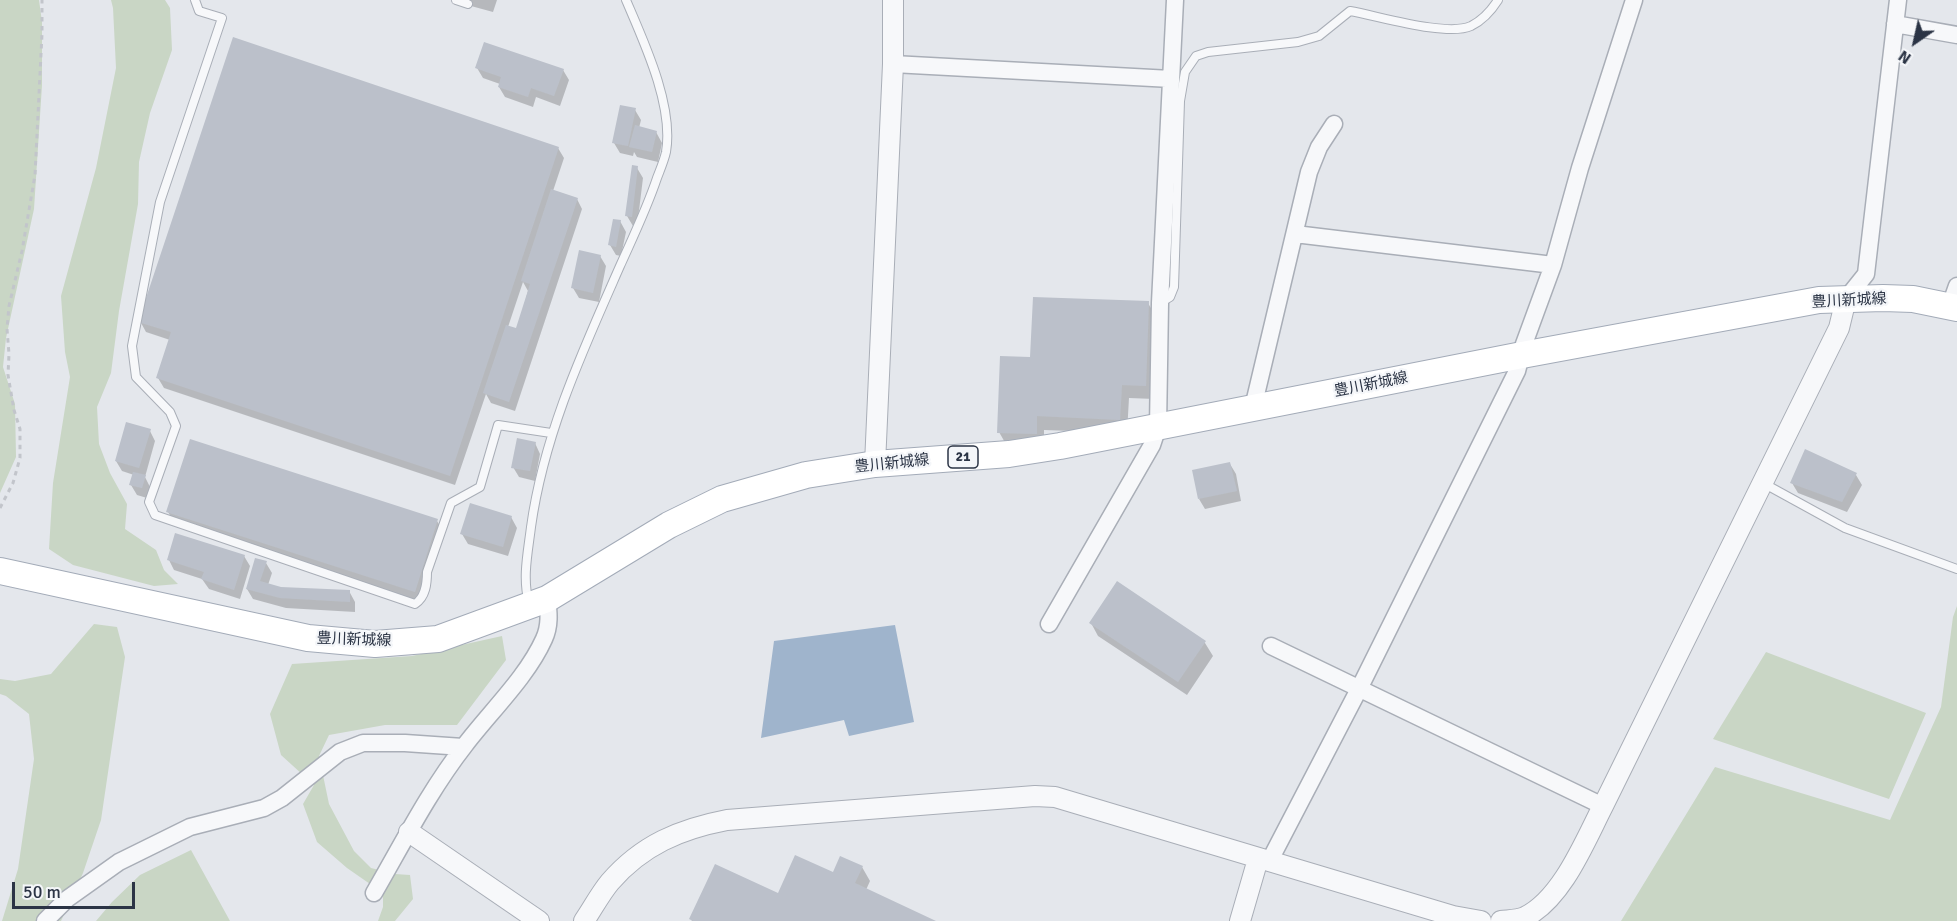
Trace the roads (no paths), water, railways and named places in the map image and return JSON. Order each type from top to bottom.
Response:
[{"type":"main road","name":"豊川新城線","points":[[0,571],[308,638],[375,644],[438,639],[538,603],[669,525],[722,499],[806,475],[875,464],[1009,454],[1060,447],[1522,355],[1819,300],[1955,300]]},
{"type":"street","points":[[875,464],[893,64],[893,0]]},
{"type":"street","points":[[1049,624],[1152,446],[1158,428],[1160,303],[1175,0]]},
{"type":"street","points":[[1240,921],[1264,860],[1359,689],[1517,371],[1553,266],[1584,157],[1634,0]]},
{"type":"street","points":[[1501,921],[1524,920],[1544,904],[1558,886],[1604,806],[1839,328],[1846,299],[1866,274],[1898,0]]},
{"type":"street","points":[[1895,24],[1957,35]]},
{"type":"street","points":[[893,64],[1171,79]]},
{"type":"street","points":[[1257,408],[1256,399],[1309,171],[1319,147],[1334,124]]},
{"type":"street","points":[[1295,234],[1553,266]]},
{"type":"street","points":[[374,893],[427,800],[463,747],[527,669],[544,639],[550,619],[538,603]]},
{"type":"street","points":[[1271,646],[1604,806]]},
{"type":"street","points":[[45,921],[75,893],[118,862],[190,827],[264,808],[282,798],[339,752],[363,743],[405,742],[463,747]]},
{"type":"street","points":[[584,921],[610,883],[637,856],[668,836],[696,825],[727,820],[1035,796],[1055,797],[1453,916],[1481,921]]},
{"type":"street","points":[[409,832],[539,921]]},
{"type":"lane","points":[[195,0],[199,11],[222,18],[160,202],[132,346],[136,376],[170,412],[176,426],[148,502],[155,515],[415,604],[421,600],[427,584],[427,572],[451,503],[480,487],[498,425],[551,433]]},
{"type":"lane","points":[[456,0],[468,4]]},
{"type":"lane","points":[[538,603],[525,590],[525,570],[534,504],[551,433],[593,327],[649,201],[666,152],[664,104],[649,54],[626,0]]},
{"type":"lane","points":[[1160,303],[1170,297],[1174,287],[1180,101],[1185,72],[1196,56],[1208,52],[1298,42],[1319,36],[1350,11],[1445,30],[1470,27],[1491,12],[1498,0]]},
{"type":"lane","points":[[1762,483],[1845,528],[1957,569]]},
{"type":"water","points":[[895,625],[914,722],[849,736],[844,720],[761,738],[774,641]]}]
